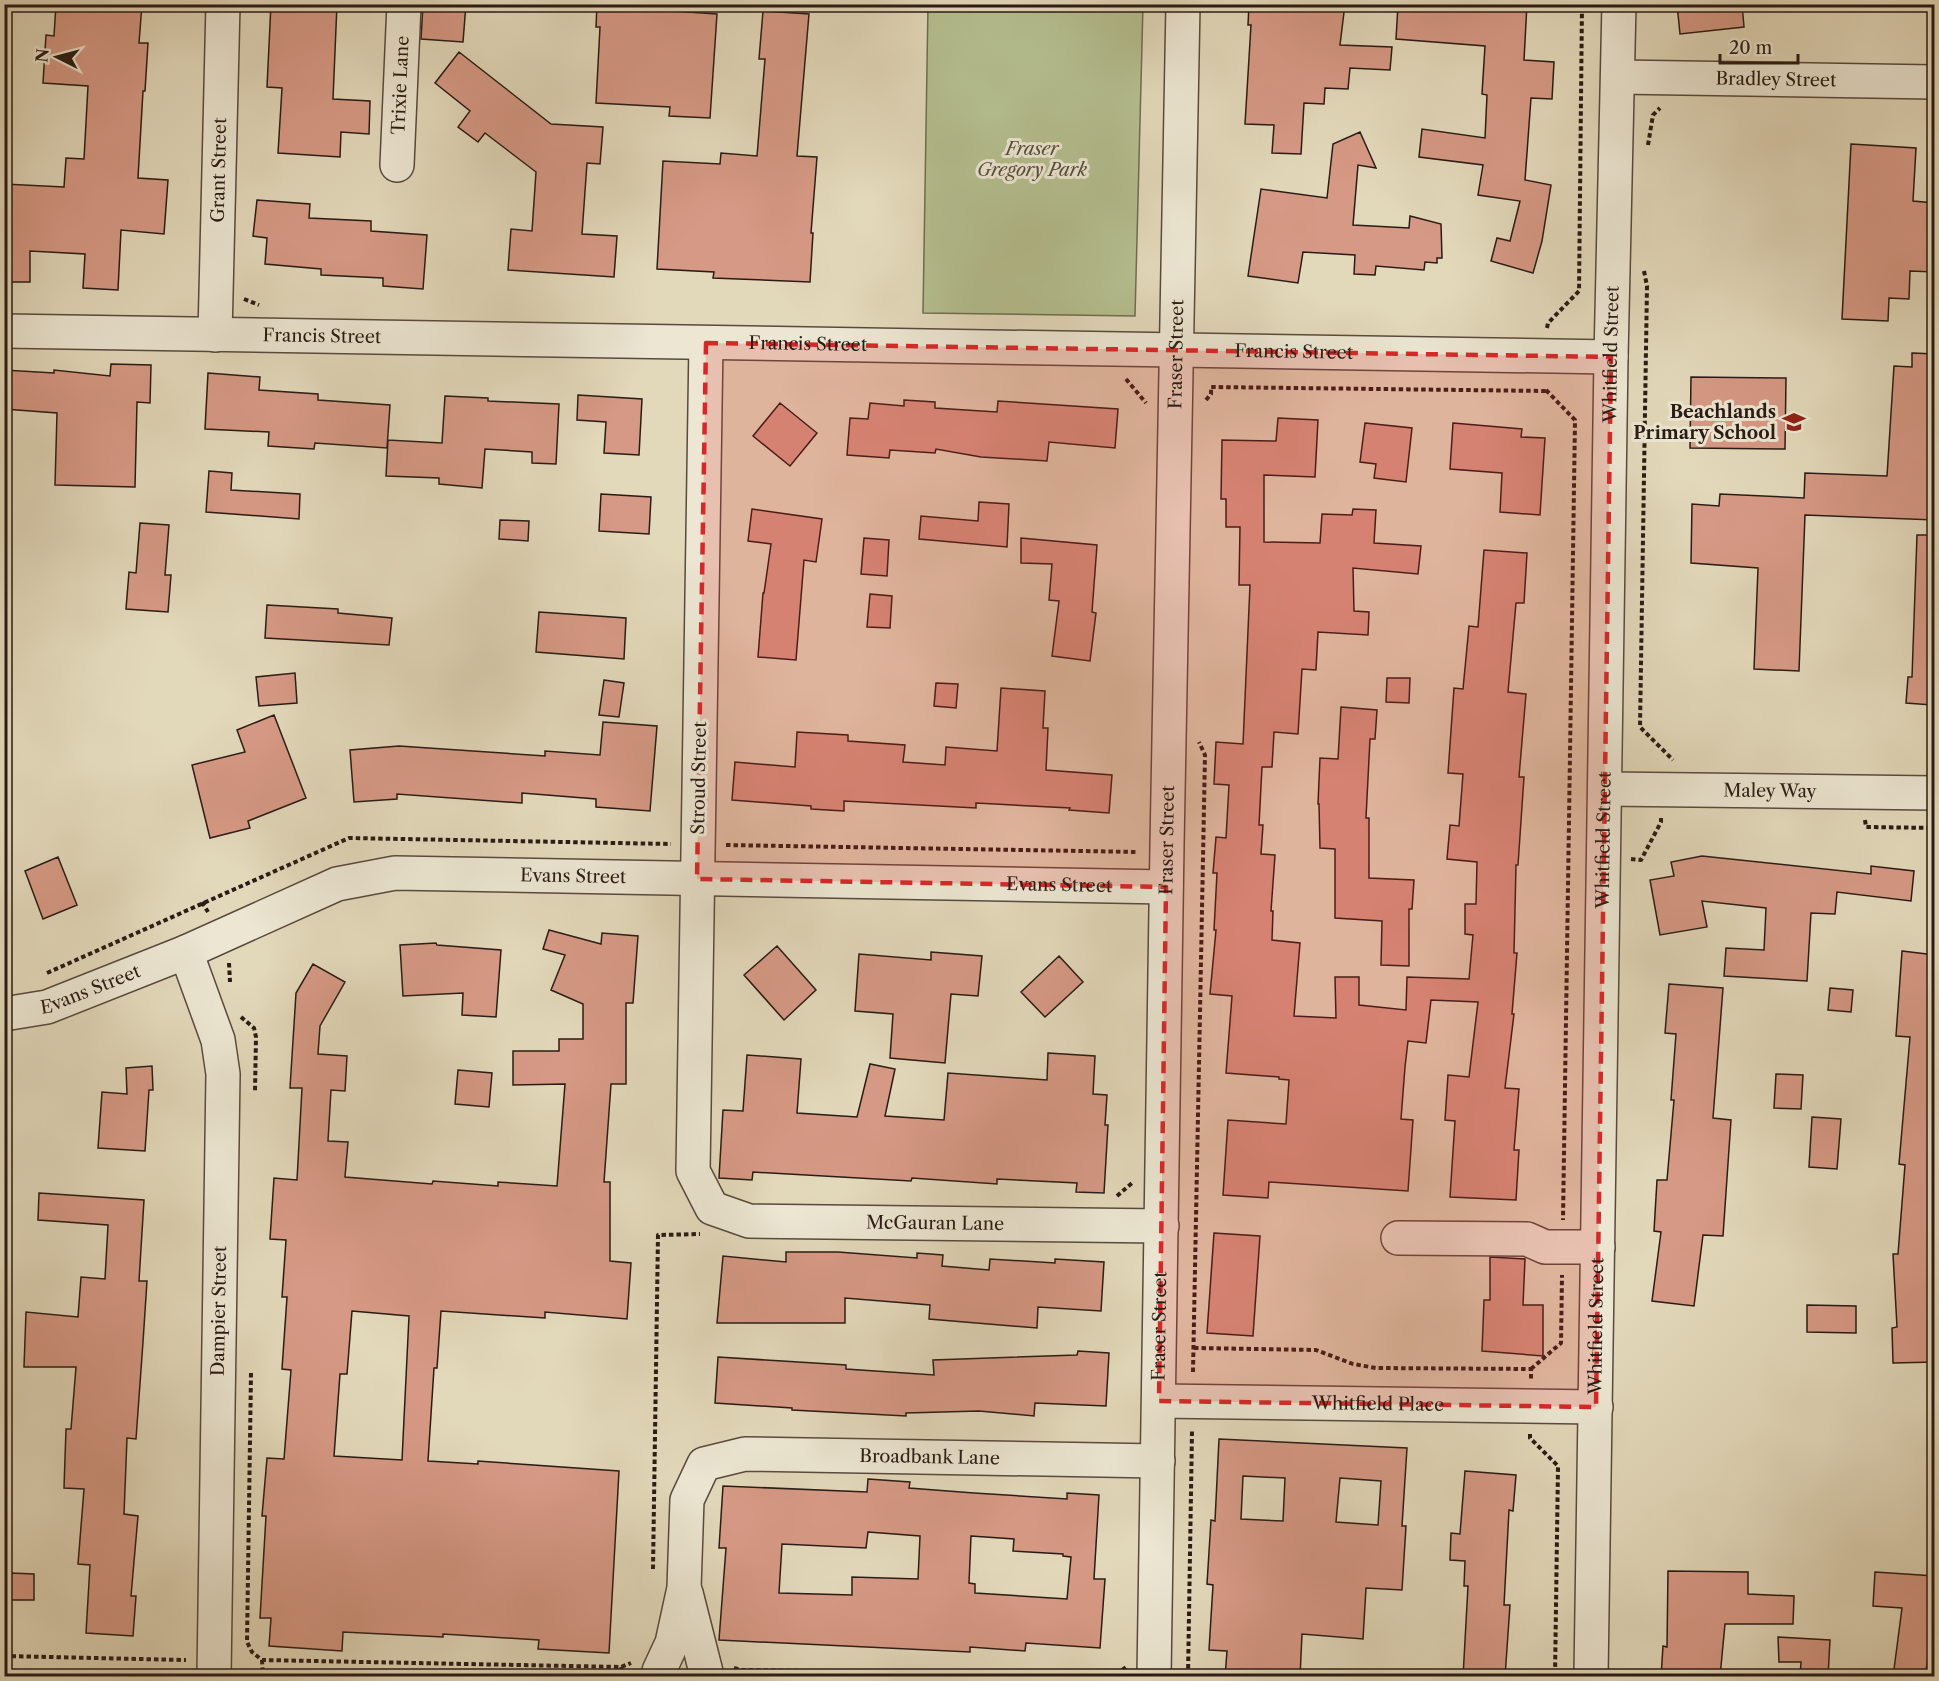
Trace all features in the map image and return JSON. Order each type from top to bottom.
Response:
[{"type":"street","name":"Grant Street","points":[[215,335],[223,4]]},
{"type":"street","name":"Trixie Lane","points":[[397,165],[404,4]]},
{"type":"street","name":"Fraser Street","points":[[1142,1668],[1158,1461],[1166,887],[1183,4]]},
{"type":"street","name":"Whitfield Street","points":[[1591,1677],[1611,357],[1619,4]]},
{"type":"street","name":"Bradley Street","points":[[1618,76],[1935,82]]},
{"type":"street","name":"Francis Street","points":[[4,331],[1611,357]]},
{"type":"street","name":"Stroud Street","points":[[706,343],[693,1171],[710,1219]]},
{"type":"street","name":"Maley Way","points":[[1606,789],[1935,793]]},
{"type":"street","name":"Evans Street","points":[[4,1014],[48,1007],[186,952],[338,884],[395,873],[1166,887]]},
{"type":"street","name":"Dampier Street","points":[[186,952],[218,1040],[223,1074],[214,1677]]},
{"type":"street","name":"McGauran Lane","points":[[710,1219],[1162,1226]]},
{"type":"street","points":[[1398,1238],[1527,1239],[1545,1247],[1598,1247]]},
{"type":"street","name":"Whitfield Place","points":[[1159,1401],[1596,1407]]},
{"type":"street","name":"Broadbank Lane","points":[[684,1588],[687,1500],[704,1464],[745,1454],[1158,1461]]},
{"type":"street","points":[[651,1668],[672,1643],[684,1588]]},
{"type":"street","points":[[684,1588],[716,1672]]},
{"type":"street","points":[[651,1668],[683,1664],[716,1672]]},
{"type":"path","points":[[1547,331],[1548,323],[1579,291],[1582,4]]},
{"type":"path","points":[[1648,147],[1648,133],[1653,116],[1662,106]]},
{"type":"path","points":[[1642,265],[1647,286],[1640,727],[1674,760]]},
{"type":"path","points":[[1546,381],[1546,391]]},
{"type":"path","points":[[1194,1348],[1316,1350],[1353,1364],[1377,1368],[1532,1369],[1561,1343],[1575,420],[1546,391],[1211,387],[1211,394],[1203,402]]},
{"type":"path","points":[[1192,734],[1205,755],[1194,1369]]},
{"type":"path","points":[[1664,751],[1664,757]]},
{"type":"path","points":[[1631,859],[1641,860],[1661,822],[1661,816]]},
{"type":"path","points":[[1866,827],[1935,828]]},
{"type":"path","points":[[721,845],[1137,853],[1140,844]]},
{"type":"path","points":[[653,1573],[658,1235],[700,1234],[710,1219]]},
{"type":"path","points":[[1531,1388],[1532,1369]]},
{"type":"path","points":[[1188,1677],[1192,1428]]},
{"type":"path","points":[[1530,1429],[1530,1438],[1558,1466],[1555,1677]]},
{"type":"path","points":[[252,1652],[262,1660],[621,1667],[632,1663],[651,1668]]},
{"type":"path","points":[[4,1656],[186,1660]]},
{"type":"path","points":[[262,1660],[263,1677]]},
{"type":"path","points":[[621,1667],[623,1677]]},
{"type":"path","points":[[716,1672],[751,1670],[1107,1676],[1117,1674],[1125,1668],[1142,1668]]},
{"type":"path","points":[[750,1677],[751,1670]]},
{"type":"highlighted area","points":[[706,343],[1611,357],[1596,1407],[1159,1401],[1166,887],[697,879]]},
{"type":"green space","name":"Fraser Gregory Park","points":[[928,5],[1143,5],[1135,316],[923,313]]},
{"type":"building","points":[[56,4],[142,4],[139,43],[148,43],[138,178],[168,180],[164,234],[121,230],[118,290],[83,288],[85,254],[30,251],[30,282],[5,282],[4,184],[64,187],[66,158],[84,159],[88,86],[43,83],[46,35],[54,36]]},
{"type":"building","points":[[271,4],[337,4],[333,99],[370,101],[369,134],[341,132],[340,157],[278,153],[282,88],[267,87]]},
{"type":"building","points":[[423,4],[466,4],[463,42],[421,39]]},
{"type":"building","points":[[597,4],[642,4],[642,9],[717,14],[710,118],[669,116],[670,107],[596,103],[600,27],[596,27]]},
{"type":"building","points":[[1249,4],[1345,4],[1340,45],[1392,47],[1390,70],[1350,68],[1348,89],[1325,88],[1324,104],[1304,103],[1301,154],[1272,153],[1274,125],[1245,124],[1251,25],[1248,25]]},
{"type":"building","points":[[1477,4],[1527,4],[1524,60],[1554,62],[1552,99],[1531,98],[1525,180],[1551,185],[1542,241],[1533,273],[1491,261],[1497,238],[1510,241],[1520,201],[1478,195],[1483,165],[1419,157],[1422,129],[1485,138],[1487,95],[1482,94],[1485,46],[1396,39],[1398,5],[1476,10]]},
{"type":"building","points":[[1677,4],[1742,4],[1744,27],[1680,34]]},
{"type":"building","points":[[763,11],[809,14],[797,156],[817,157],[810,282],[713,278],[714,272],[657,269],[663,161],[720,164],[721,153],[757,156],[765,59],[759,59]]},
{"type":"building","points":[[459,52],[551,124],[603,127],[600,164],[587,163],[582,234],[617,236],[614,277],[508,270],[511,229],[532,231],[536,172],[485,133],[478,142],[458,127],[470,111],[435,83]]},
{"type":"building","points":[[1360,132],[1376,168],[1358,165],[1353,225],[1409,228],[1410,216],[1441,224],[1442,258],[1437,258],[1437,263],[1425,262],[1424,270],[1376,266],[1375,275],[1354,274],[1355,255],[1303,252],[1298,283],[1248,276],[1261,189],[1327,198],[1333,144]]},
{"type":"building","points":[[1851,144],[1916,148],[1913,201],[1935,203],[1935,272],[1910,271],[1909,299],[1889,298],[1888,321],[1842,319]]},
{"type":"building","points":[[257,200],[310,204],[309,218],[371,221],[371,231],[427,235],[423,289],[383,286],[383,278],[321,275],[321,269],[265,264],[267,238],[253,236]]},
{"type":"building","points":[[1912,353],[1935,354],[1935,520],[1805,515],[1799,671],[1754,669],[1758,568],[1691,563],[1692,504],[1719,506],[1720,494],[1804,498],[1805,473],[1887,476],[1894,366],[1912,367]]},
{"type":"building","points":[[111,364],[151,365],[150,403],[137,402],[135,487],[55,485],[57,413],[4,409],[4,370],[54,373],[54,370],[110,376]]},
{"type":"building","points":[[208,373],[260,377],[259,390],[318,394],[318,400],[390,405],[387,448],[315,443],[314,449],[268,446],[269,432],[205,429]]},
{"type":"building","points":[[1691,377],[1786,378],[1785,449],[1690,448]]},
{"type":"building","points":[[578,395],[642,399],[639,455],[604,453],[606,422],[577,420]]},
{"type":"building","points":[[445,396],[488,398],[488,401],[559,404],[556,464],[532,463],[532,452],[485,449],[482,488],[439,484],[439,478],[386,476],[388,440],[442,443]]},
{"type":"building","points":[[904,400],[935,402],[935,408],[997,412],[998,401],[1118,409],[1115,448],[1049,442],[1047,461],[981,457],[936,449],[935,453],[890,450],[889,458],[847,455],[850,418],[868,419],[870,403],[904,406]]},
{"type":"building","points":[[780,403],[817,433],[790,466],[753,436]]},
{"type":"building","points":[[1278,418],[1318,420],[1315,477],[1264,475],[1264,542],[1320,543],[1322,514],[1352,515],[1353,509],[1376,510],[1374,543],[1421,546],[1418,574],[1353,568],[1354,611],[1369,612],[1368,635],[1318,632],[1316,670],[1302,669],[1298,734],[1274,732],[1272,767],[1262,767],[1259,825],[1263,825],[1261,854],[1275,855],[1271,911],[1273,911],[1272,940],[1300,943],[1294,1016],[1336,1018],[1335,977],[1359,977],[1359,1005],[1406,1010],[1407,977],[1469,979],[1473,935],[1465,934],[1465,904],[1476,904],[1477,862],[1447,859],[1450,825],[1459,826],[1463,774],[1448,773],[1454,688],[1463,689],[1469,626],[1478,627],[1484,550],[1527,553],[1524,603],[1516,603],[1508,692],[1526,694],[1519,777],[1524,777],[1518,865],[1516,865],[1514,953],[1517,953],[1512,1014],[1514,1014],[1505,1088],[1519,1089],[1514,1150],[1519,1150],[1516,1200],[1450,1197],[1455,1121],[1445,1120],[1448,1075],[1469,1077],[1478,1002],[1431,1000],[1426,1043],[1408,1041],[1401,1119],[1413,1120],[1408,1191],[1269,1182],[1268,1198],[1223,1195],[1228,1120],[1286,1124],[1289,1080],[1279,1079],[1279,1077],[1226,1073],[1232,996],[1210,994],[1216,930],[1214,930],[1217,873],[1213,873],[1216,837],[1226,838],[1229,785],[1214,784],[1216,742],[1243,744],[1250,585],[1239,585],[1240,527],[1226,527],[1226,499],[1221,499],[1222,440],[1276,441]]},
{"type":"building","points":[[1365,423],[1412,428],[1406,482],[1374,478],[1376,464],[1360,462]]},
{"type":"building","points":[[1453,423],[1522,429],[1521,437],[1545,438],[1540,515],[1500,512],[1502,473],[1450,469]]},
{"type":"building","points":[[209,471],[232,473],[231,490],[300,494],[299,519],[206,512]]},
{"type":"building","points":[[601,494],[651,497],[649,534],[599,531]]},
{"type":"building","points":[[979,502],[1009,504],[1007,547],[919,539],[921,516],[978,521]]},
{"type":"building","points":[[752,509],[822,519],[816,562],[804,560],[796,660],[758,657],[763,593],[771,544],[748,541]]},
{"type":"building","points":[[500,520],[529,521],[528,541],[499,539]]},
{"type":"building","points":[[140,523],[169,525],[165,575],[171,575],[168,612],[126,609],[129,572],[136,573]]},
{"type":"building","points":[[1917,535],[1935,535],[1935,667],[1932,705],[1906,703],[1908,677],[1912,677]]},
{"type":"building","points":[[864,538],[889,540],[887,576],[861,574]]},
{"type":"building","points":[[1021,538],[1097,545],[1092,612],[1096,613],[1090,661],[1052,656],[1059,601],[1049,600],[1052,564],[1021,563]]},
{"type":"building","points":[[870,594],[892,596],[890,628],[867,627]]},
{"type":"building","points":[[267,605],[338,609],[338,613],[392,618],[389,645],[265,638]]},
{"type":"building","points":[[539,612],[626,618],[624,659],[536,652]]},
{"type":"building","points":[[295,673],[297,703],[259,706],[256,677]]},
{"type":"building","points":[[1387,678],[1410,678],[1409,703],[1386,702]]},
{"type":"building","points":[[604,680],[624,683],[619,717],[599,715]]},
{"type":"building","points":[[936,683],[958,684],[956,708],[934,706]]},
{"type":"building","points":[[1001,688],[1045,691],[1043,728],[1048,728],[1046,770],[1112,775],[1109,813],[1069,810],[1070,808],[976,803],[976,808],[844,801],[844,811],[732,800],[735,762],[795,767],[797,732],[848,735],[848,741],[905,745],[903,762],[945,765],[946,747],[997,751]]},
{"type":"building","points":[[1341,707],[1377,710],[1375,739],[1370,739],[1366,818],[1369,818],[1369,878],[1414,880],[1412,909],[1409,909],[1409,966],[1381,965],[1382,921],[1335,918],[1335,849],[1320,848],[1318,804],[1320,758],[1338,759]]},
{"type":"building","points":[[274,715],[306,798],[248,821],[250,828],[210,838],[192,765],[245,752],[237,730]]},
{"type":"building","points":[[603,722],[657,726],[650,811],[596,807],[596,799],[522,793],[522,803],[397,794],[397,799],[354,802],[350,750],[399,746],[545,756],[545,751],[600,755]]},
{"type":"building","points":[[1702,856],[1871,874],[1871,866],[1914,871],[1911,901],[1837,892],[1835,914],[1811,913],[1807,981],[1724,976],[1726,948],[1764,950],[1766,908],[1702,901],[1707,927],[1660,935],[1650,880],[1674,876],[1671,862]]},
{"type":"building","points":[[58,857],[77,905],[43,919],[25,871]]},
{"type":"building","points":[[549,930],[601,944],[602,933],[638,936],[633,1003],[626,1003],[626,1084],[611,1084],[604,1182],[610,1182],[610,1261],[631,1263],[627,1319],[545,1312],[545,1318],[441,1311],[437,1368],[434,1368],[428,1461],[478,1464],[478,1461],[619,1471],[609,1653],[538,1649],[539,1640],[443,1634],[443,1637],[343,1632],[342,1651],[269,1646],[271,1618],[260,1618],[266,1516],[262,1516],[267,1458],[284,1459],[291,1370],[282,1369],[287,1297],[282,1297],[286,1240],[270,1239],[274,1178],[297,1180],[302,1088],[290,1088],[296,993],[313,964],[345,982],[320,1026],[318,1054],[347,1056],[345,1091],[331,1090],[328,1141],[348,1142],[345,1177],[432,1184],[433,1181],[498,1186],[498,1182],[557,1186],[565,1084],[513,1085],[513,1051],[559,1051],[559,1039],[583,1039],[583,1004],[551,990],[565,955],[543,949]],"holes":[[[352,1311],[409,1316],[402,1460],[334,1456],[340,1374],[347,1374]]]},
{"type":"building","points":[[436,943],[437,945],[501,950],[496,1017],[462,1015],[463,993],[403,996],[400,945]]},
{"type":"building","points":[[777,946],[816,990],[784,1020],[744,975]]},
{"type":"building","points":[[1902,951],[1935,955],[1935,1362],[1893,1363],[1892,1328],[1897,1327],[1893,1254],[1898,1254],[1905,1165],[1899,1164],[1910,1037],[1896,1036]]},
{"type":"building","points":[[931,952],[982,956],[978,996],[951,994],[945,1063],[890,1058],[893,1014],[855,1011],[859,954],[931,960]]},
{"type":"building","points":[[1059,956],[1083,982],[1045,1017],[1021,992]]},
{"type":"building","points":[[1669,984],[1723,988],[1713,1118],[1731,1120],[1723,1236],[1703,1235],[1694,1306],[1652,1301],[1661,1232],[1654,1231],[1657,1180],[1667,1180],[1674,1100],[1671,1100],[1676,1034],[1665,1033]]},
{"type":"building","points":[[1830,988],[1853,990],[1851,1012],[1828,1010]]},
{"type":"building","points":[[1048,1053],[1095,1056],[1093,1094],[1107,1095],[1105,1125],[1108,1125],[1104,1193],[1076,1192],[1077,1183],[997,1179],[997,1184],[912,1178],[911,1181],[753,1172],[752,1180],[719,1178],[723,1110],[743,1111],[747,1055],[801,1059],[797,1113],[857,1117],[870,1064],[895,1069],[885,1116],[944,1120],[948,1073],[1047,1080]]},
{"type":"building","points":[[152,1066],[153,1090],[149,1090],[145,1151],[98,1148],[102,1092],[127,1094],[126,1068]]},
{"type":"building","points":[[458,1070],[492,1073],[489,1107],[455,1104]]},
{"type":"building","points":[[1776,1074],[1803,1075],[1801,1109],[1774,1108]]},
{"type":"building","points":[[1812,1117],[1841,1119],[1837,1169],[1809,1167]]},
{"type":"building","points":[[39,1193],[144,1200],[139,1281],[147,1281],[136,1439],[127,1438],[124,1514],[138,1516],[131,1596],[136,1596],[133,1636],[86,1633],[90,1565],[78,1564],[84,1489],[64,1488],[66,1429],[71,1429],[76,1367],[24,1367],[26,1312],[78,1317],[81,1277],[105,1279],[108,1225],[38,1220]]},
{"type":"building","points":[[1214,1233],[1260,1236],[1253,1336],[1207,1333]]},
{"type":"building","points":[[786,1252],[838,1252],[917,1258],[917,1253],[943,1255],[942,1266],[989,1270],[990,1259],[1055,1263],[1055,1259],[1104,1262],[1101,1311],[1038,1307],[1037,1328],[929,1319],[930,1305],[845,1298],[845,1323],[717,1323],[723,1256],[786,1262]]},
{"type":"building","points":[[1490,1257],[1525,1259],[1523,1305],[1543,1305],[1543,1356],[1482,1351],[1484,1300],[1490,1300]]},
{"type":"building","points":[[1807,1305],[1856,1306],[1856,1333],[1807,1332]]},
{"type":"building","points":[[1078,1351],[1109,1353],[1106,1406],[1035,1403],[1034,1416],[979,1411],[906,1413],[906,1416],[715,1403],[718,1357],[846,1365],[846,1369],[934,1375],[933,1360],[1077,1355]]},
{"type":"building","points":[[1219,1439],[1407,1448],[1402,1526],[1406,1526],[1402,1590],[1366,1588],[1363,1639],[1302,1634],[1300,1677],[1225,1677],[1227,1651],[1209,1650],[1213,1585],[1207,1584],[1211,1520],[1215,1521]],"holes":[[[1243,1476],[1285,1478],[1283,1521],[1241,1519]],[[1340,1478],[1381,1481],[1378,1525],[1336,1522]]]},
{"type":"building","points":[[1465,1471],[1516,1475],[1513,1511],[1509,1510],[1504,1605],[1510,1605],[1505,1677],[1463,1677],[1468,1586],[1464,1586],[1465,1561],[1450,1560],[1451,1533],[1460,1534]]},
{"type":"building","points":[[868,1479],[910,1482],[909,1488],[974,1493],[1067,1499],[1067,1493],[1099,1495],[1094,1579],[1105,1579],[1100,1648],[1026,1643],[1025,1651],[970,1647],[970,1652],[719,1640],[726,1548],[719,1548],[723,1486],[867,1492]],"holes":[[[868,1532],[920,1536],[918,1579],[852,1577],[852,1595],[779,1593],[782,1544],[866,1548]],[[971,1536],[1014,1539],[1013,1551],[1063,1554],[1063,1556],[1071,1557],[1067,1599],[975,1593],[975,1584],[969,1583]]]},
{"type":"building","points":[[1668,1571],[1748,1572],[1748,1594],[1794,1596],[1793,1624],[1725,1624],[1720,1677],[1661,1677],[1663,1646],[1667,1647]]},
{"type":"building","points":[[1875,1572],[1935,1576],[1932,1629],[1925,1677],[1893,1677],[1902,1608],[1873,1606]]},
{"type":"building","points":[[10,1573],[34,1574],[34,1600],[10,1600]]},
{"type":"building","points":[[1778,1637],[1830,1640],[1828,1677],[1800,1677],[1801,1662],[1779,1662]]},
{"type":"place","name":"Beachlands Primary School","points":[[1794,422]]}]
